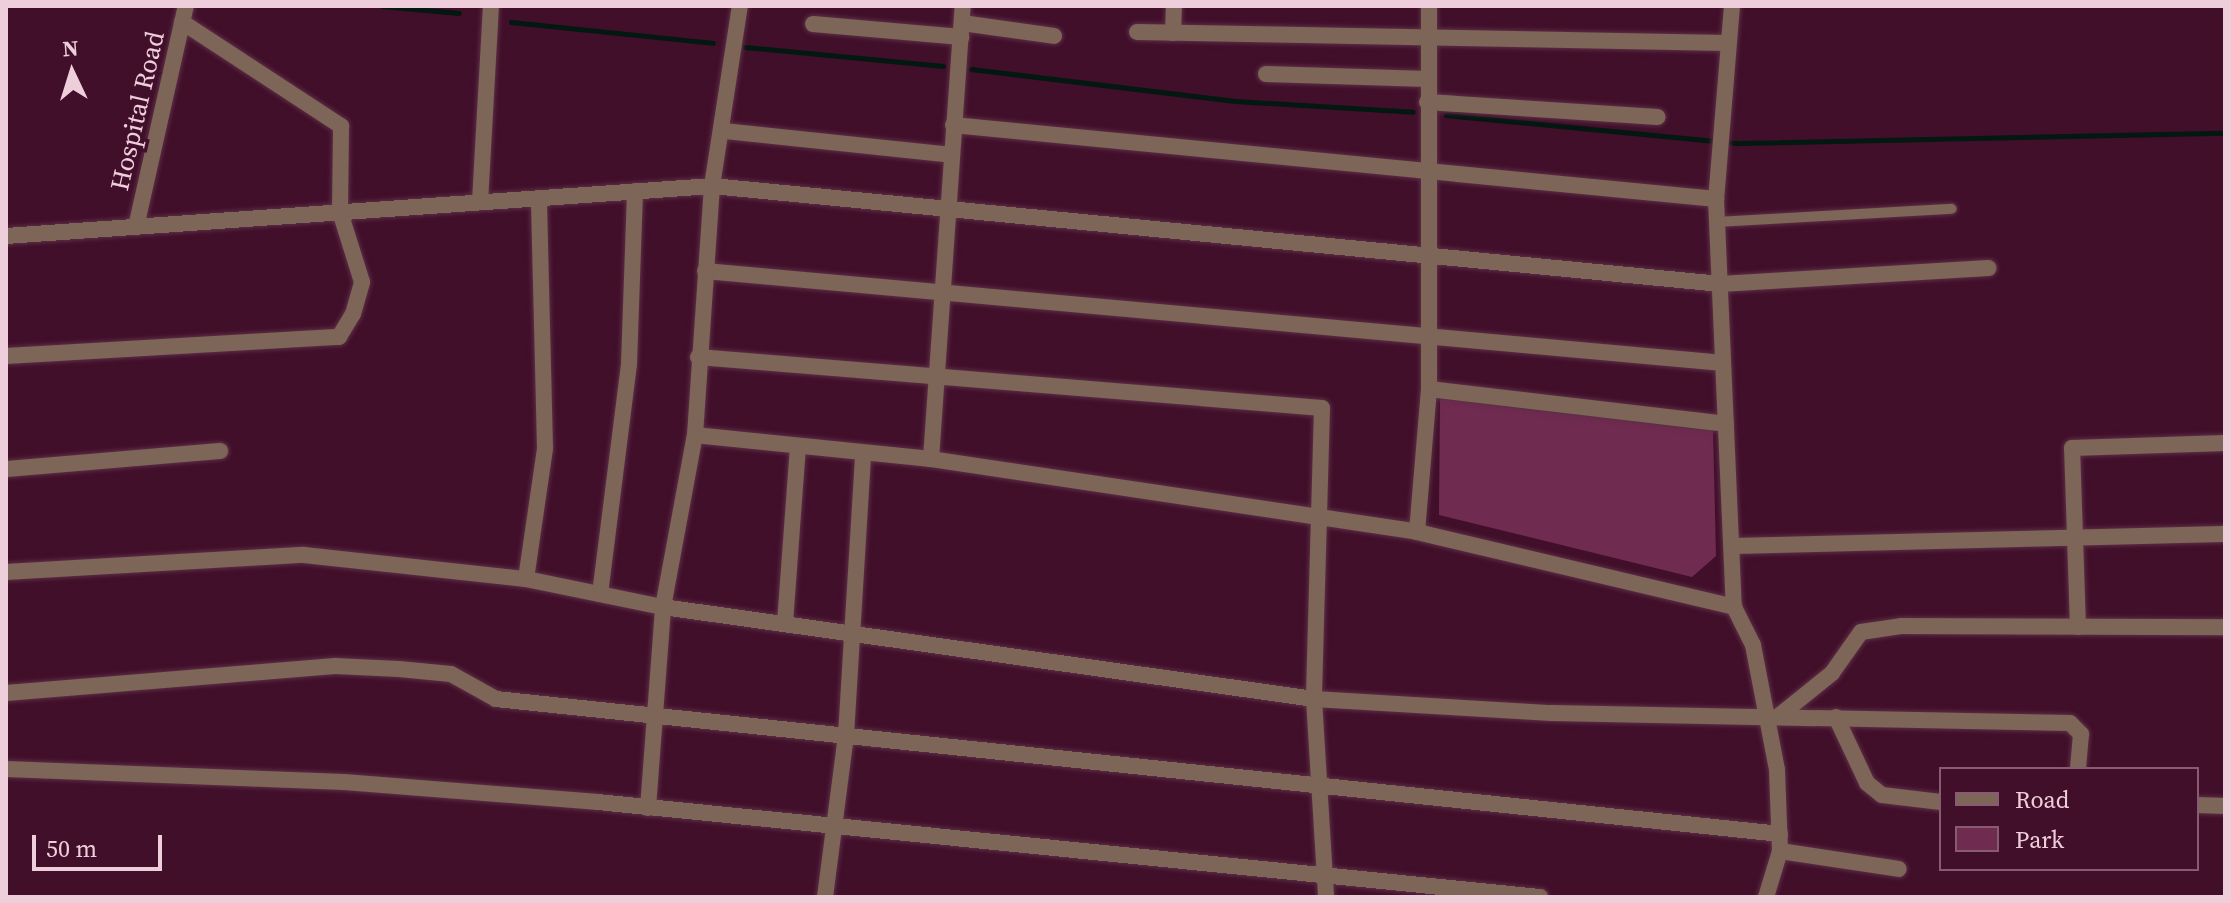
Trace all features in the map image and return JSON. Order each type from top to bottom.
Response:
[{"type":"street","points":[[480,202],[491,6]]},
{"type":"street","points":[[648,808],[663,607],[695,435],[712,186],[724,131],[740,6]]},
{"type":"street","points":[[1173,33],[1174,6]]},
{"type":"street","points":[[1417,532],[1429,389],[1432,256],[1426,171],[1429,6]]},
{"type":"street","points":[[1732,6],[1714,155],[1734,607],[1753,645],[1762,714],[1777,770],[1780,843],[1766,897]]},
{"type":"street","points":[[6,356],[339,337],[362,282],[340,212],[341,126],[184,14]]},
{"type":"street","name":"Hospital Road","points":[[136,227],[184,14]]},
{"type":"street","points":[[931,459],[946,209],[962,22]]},
{"type":"street","points":[[813,24],[962,22],[1054,36]]},
{"type":"street","points":[[1137,32],[1429,33],[1727,43]]},
{"type":"street","points":[[1266,74],[1428,79]]},
{"type":"street","points":[[1427,102],[1658,117]]},
{"type":"street","points":[[953,125],[1716,199]]},
{"type":"street","points":[[724,131],[951,155]]},
{"type":"street","points":[[6,236],[712,186],[1720,284],[1989,268]]},
{"type":"street","points":[[600,594],[629,364],[635,191]]},
{"type":"street","points":[[526,579],[545,448],[539,198]]},
{"type":"street","points":[[705,271],[1430,339],[1723,363]]},
{"type":"street","points":[[698,357],[936,374],[1322,408],[1314,518],[1314,699],[1326,888]]},
{"type":"street","points":[[1429,389],[1726,424]]},
{"type":"street","points":[[695,435],[798,448],[931,459],[1417,532],[1734,607]]},
{"type":"street","points":[[2078,627],[2072,448],[2225,443]]},
{"type":"street","points":[[785,623],[798,448]]},
{"type":"street","points":[[6,469],[220,451]]},
{"type":"street","points":[[825,897],[830,829],[846,735],[863,454]]},
{"type":"street","points":[[1732,546],[2225,534]]},
{"type":"street","points":[[6,572],[304,555],[526,579],[663,607],[1314,699],[1552,713],[1762,714],[2070,723],[2081,734],[2078,767]]},
{"type":"street","points":[[1780,715],[1832,673],[1861,632],[2225,627]]},
{"type":"street","points":[[6,693],[335,666],[451,674],[496,699],[654,712],[1320,787],[1780,843],[1899,869]]},
{"type":"street","points":[[1836,717],[1867,783],[1882,795],[1939,802]]},
{"type":"street","points":[[6,769],[344,782],[648,808],[1326,888],[1540,897]]},
{"type":"street","points":[[2199,805],[2225,806]]},
{"type":"lane","points":[[1717,222],[1952,209]]},
{"type":"green space","points":[[1440,398],[1713,428],[1716,556],[1692,577],[1439,515]]},
{"type":"waterway","points":[[382,6],[459,13]]},
{"type":"waterway","points":[[511,22],[713,43]]},
{"type":"waterway","points":[[745,47],[943,66]]},
{"type":"waterway","points":[[971,69],[1235,101],[1413,112]]},
{"type":"waterway","points":[[1446,115],[1739,143],[2225,133]]}]
